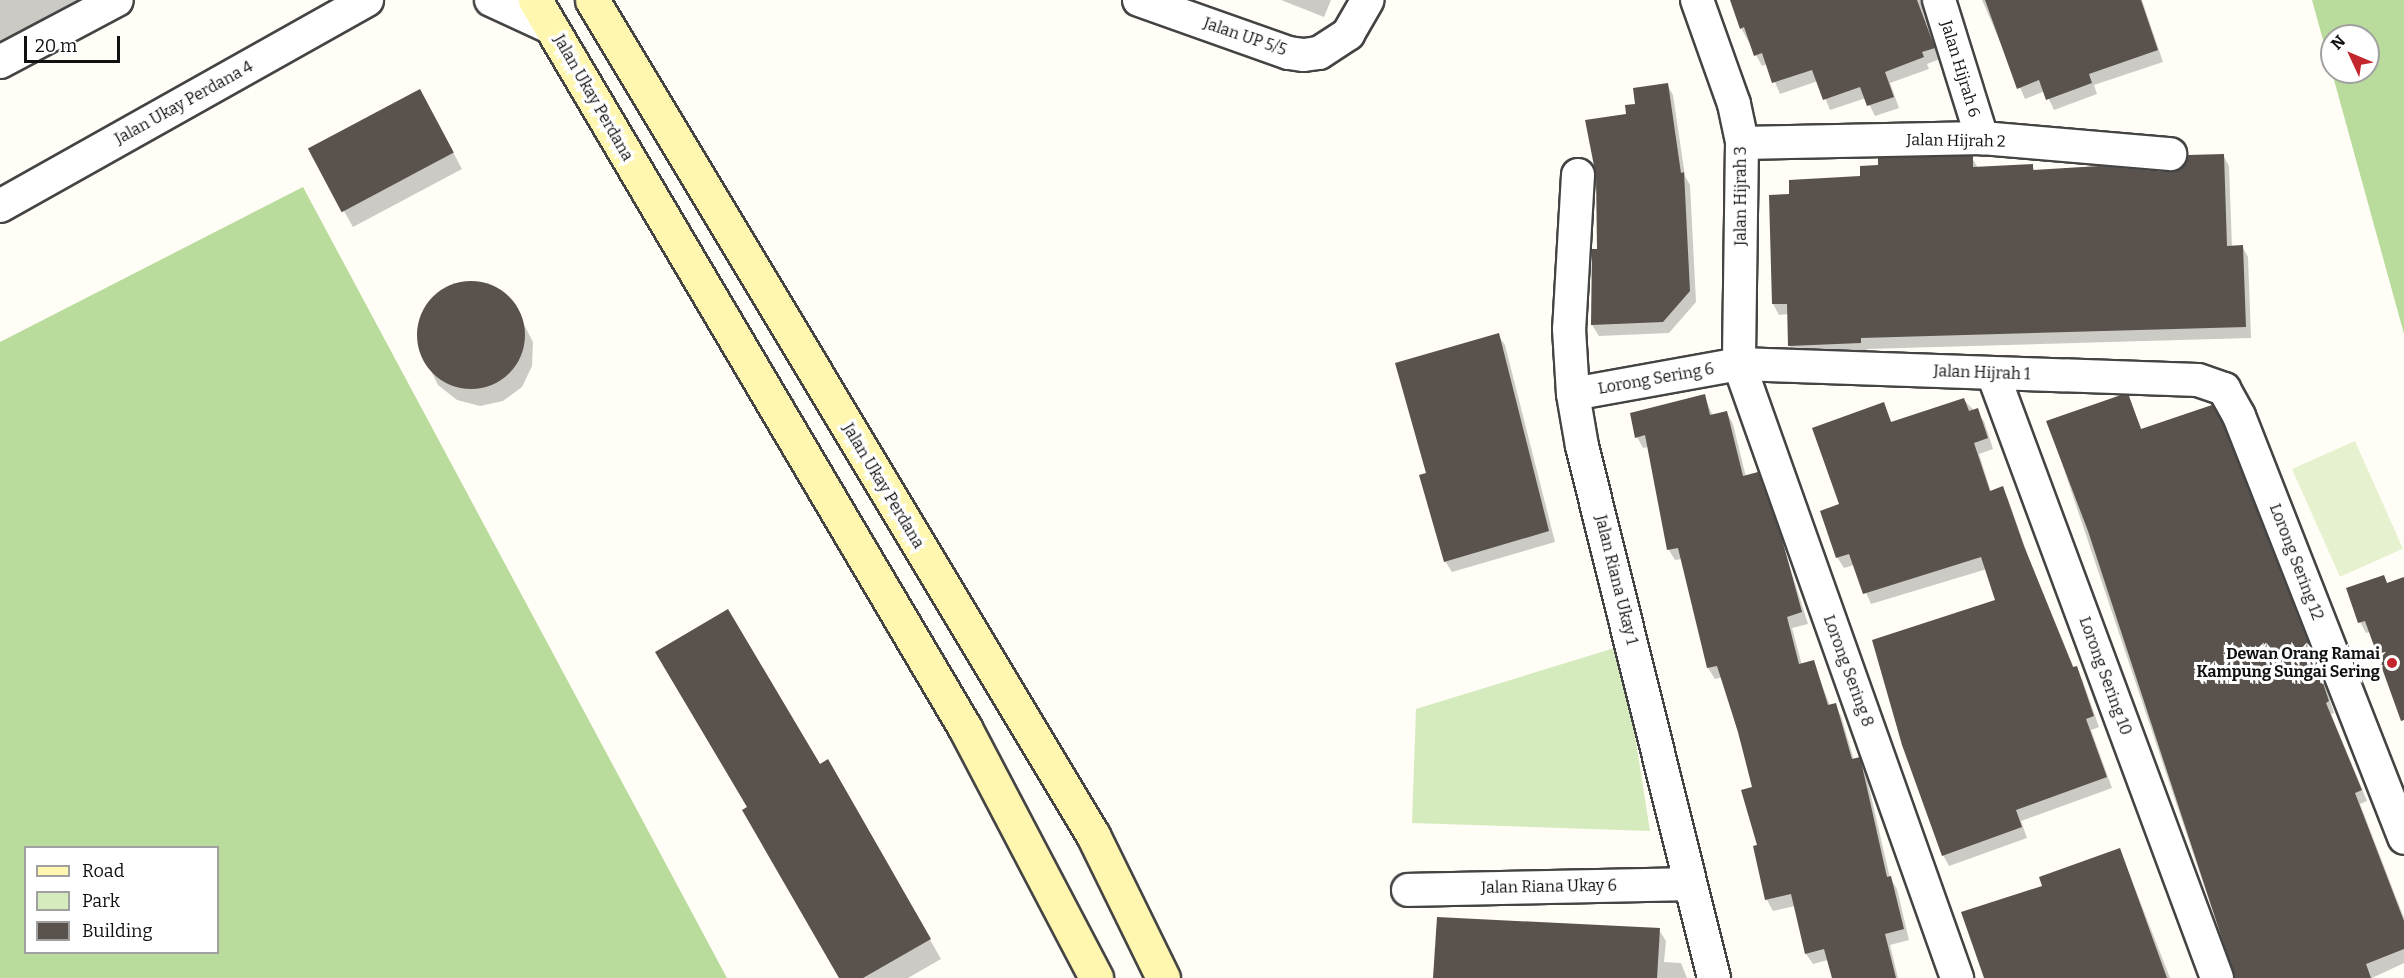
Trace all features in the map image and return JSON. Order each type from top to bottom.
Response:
[{"type":"street","points":[[0,62],[117,0]]},
{"type":"street","name":"Jalan Ukay Perdana 4","points":[[0,206],[367,0]]},
{"type":"street","points":[[491,0],[552,28]]},
{"type":"street","name":"Jalan Ukay Perdana","points":[[535,0],[965,728],[1096,978]]},
{"type":"street","name":"Jalan Ukay Perdana","points":[[592,0],[1093,835],[1163,978]]},
{"type":"street","name":"Jalan UP 5/5","points":[[1139,0],[1289,53],[1319,53],[1348,34],[1368,0]]},
{"type":"street","name":"Jalan Hijrah 3","points":[[1697,0],[1734,104],[1742,143],[1739,364]]},
{"type":"street","name":"Jalan Hijrah 6","points":[[1939,0],[1982,138]]},
{"type":"street","name":"Jalan Hijrah 2","points":[[1742,143],[1982,138],[2170,154]]},
{"type":"street","name":"Jalan Riana Ukay 1","points":[[1578,175],[1569,329],[1573,394],[1714,978]]},
{"type":"street","name":"Jalan Hijrah 1","points":[[1739,364],[2198,380],[2224,388]]},
{"type":"street","name":"Lorong Sering 6","points":[[1573,394],[1739,364]]},
{"type":"street","name":"Lorong Sering 8","points":[[1739,364],[1957,978]]},
{"type":"street","name":"Lorong Sering 10","points":[[1993,374],[2217,978]]},
{"type":"street","name":"Lorong Sering 12","points":[[2224,388],[2239,416],[2404,838]]},
{"type":"street","name":"Jalan Riana Ukay 6","points":[[1408,890],[1690,884]]},
{"type":"green space","points":[[2312,0],[2404,0],[2404,334],[2335,84],[2380,84],[2380,24],[2320,24],[2320,29]]},
{"type":"green space","points":[[303,187],[727,978],[0,978],[0,342]]},
{"type":"green space","points":[[2355,441],[2403,549],[2340,577],[2292,469]]},
{"type":"green space","points":[[1621,646],[1650,831],[1412,823],[1416,709]]},
{"type":"building","points":[[1730,0],[1917,0],[1935,48],[1922,52],[1924,57],[1885,72],[1894,97],[1867,106],[1860,87],[1823,100],[1812,70],[1772,83],[1762,53],[1754,56],[1744,27],[1740,29]]},
{"type":"building","points":[[1985,0],[2141,0],[2158,50],[2089,74],[2092,83],[2046,100],[2039,80],[2017,89]]},
{"type":"building","points":[[1668,83],[1681,173],[1684,172],[1690,291],[1663,322],[1591,325],[1592,249],[1597,249],[1596,176],[1585,120],[1626,114],[1625,105],[1635,104],[1633,88]]},
{"type":"building","points":[[420,89],[454,153],[342,212],[308,149]]},
{"type":"building","points":[[2224,154],[2227,246],[2243,245],[2246,327],[1861,338],[1861,343],[1788,346],[1787,304],[1772,304],[1769,195],[1789,194],[1789,180],[1860,176],[1860,166],[1878,165],[1878,158],[1973,156],[1973,167],[2033,164],[2033,170],[2099,166],[2168,172],[2184,165],[2188,155]]},
{"type":"building","points":[[471,281],[492,285],[509,297],[521,314],[525,335],[521,356],[509,373],[492,385],[471,389],[450,385],[433,373],[421,356],[417,335],[421,314],[433,297],[450,285]]},
{"type":"building","points":[[1499,333],[1549,531],[1444,562],[1419,475],[1426,473],[1395,363]]},
{"type":"building","points":[[1705,394],[1710,415],[1727,411],[1743,476],[1758,472],[1782,539],[1802,612],[1787,617],[1799,664],[1814,660],[1828,705],[1836,703],[1852,759],[1860,757],[1887,877],[1891,876],[1904,929],[1885,934],[1896,978],[1832,978],[1824,949],[1805,954],[1791,894],[1765,900],[1753,846],[1757,845],[1741,790],[1752,787],[1738,732],[1717,666],[1707,668],[1678,548],[1667,550],[1645,435],[1635,438],[1630,413]]},
{"type":"building","points":[[2121,395],[2129,396],[2141,429],[2212,405],[2223,424],[2317,665],[2329,701],[2326,703],[2362,790],[2355,793],[2404,921],[2404,949],[2366,964],[2371,978],[2235,978],[2088,531],[2046,421]]},
{"type":"building","points":[[1964,398],[1969,411],[1978,408],[1988,438],[1974,443],[1990,491],[2003,486],[2024,546],[2073,667],[2077,666],[2094,716],[2086,719],[2107,777],[2016,810],[2022,827],[1942,856],[1902,745],[1872,640],[1995,600],[1981,557],[1863,594],[1849,554],[1836,558],[1820,511],[1839,504],[1812,428],[1884,402],[1891,422]]},
{"type":"building","points":[[2384,575],[2387,583],[2404,577],[2404,720],[2401,721],[2365,621],[2358,623],[2346,588]]},
{"type":"building","points":[[728,609],[820,764],[828,759],[931,939],[863,978],[839,978],[742,810],[747,807],[655,652]]},
{"type":"building","points":[[2120,848],[2167,978],[1984,978],[1961,912],[2042,886],[2039,877]]},
{"type":"building","points":[[1437,917],[1660,928],[1657,978],[1433,978]]},
{"type":"place","name":"Dewan Orang Ramai Kampung Sungai Sering","points":[[2392,663]]}]
